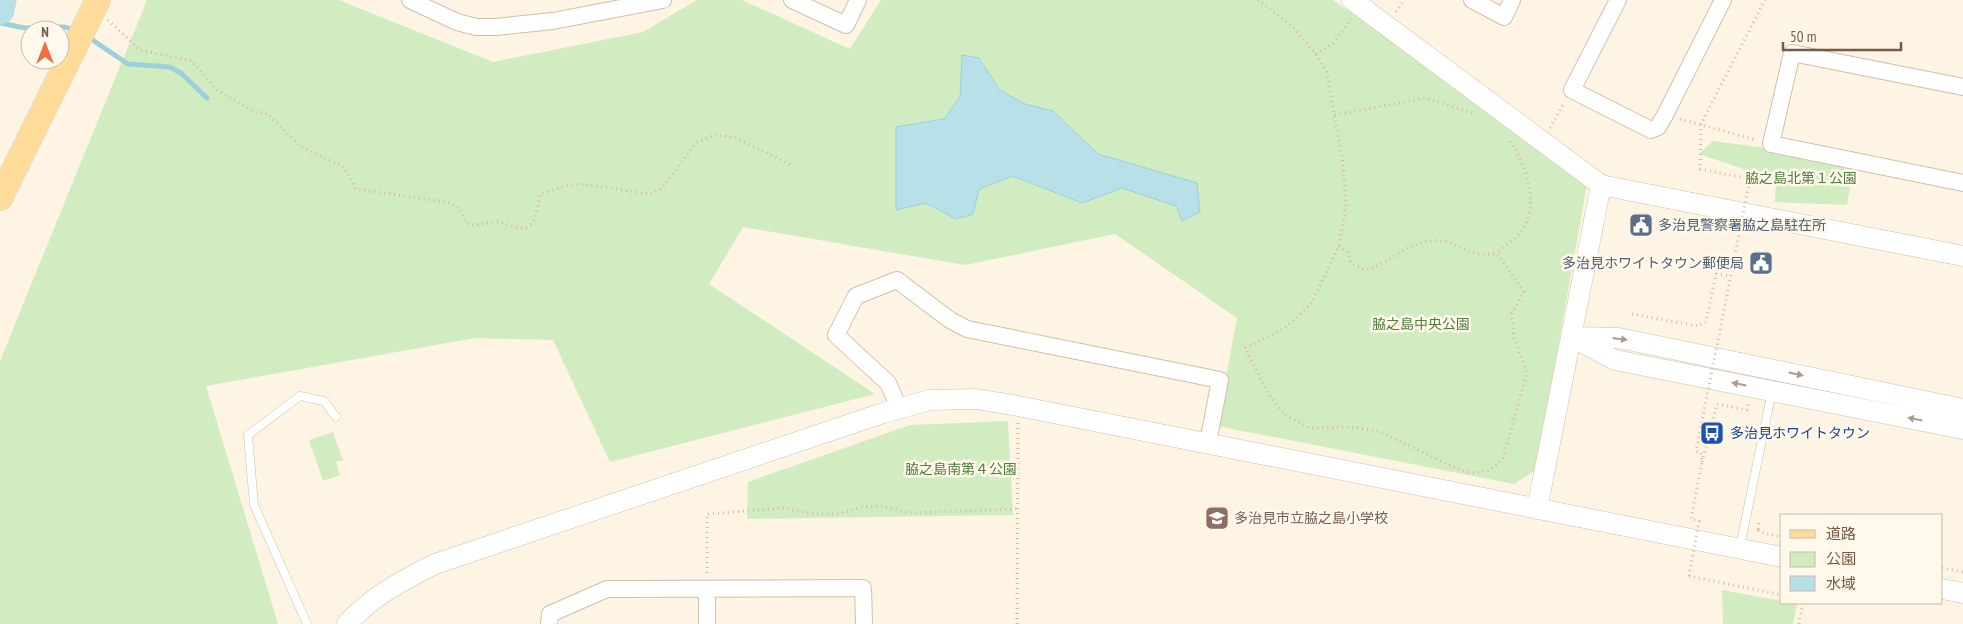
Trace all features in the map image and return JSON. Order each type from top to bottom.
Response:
[{"type":"main road","points":[[0,198],[89,20]]},
{"type":"street","points":[[410,0],[457,22],[476,27],[495,27],[554,21],[663,0]]},
{"type":"street","points":[[792,0],[846,25],[858,0]]},
{"type":"street","points":[[1472,0],[1504,17],[1512,0]]},
{"type":"street","points":[[1618,0],[1572,90],[1651,130],[1658,127],[1665,115],[1723,0]]},
{"type":"street","points":[[1356,3],[1600,185],[1963,256]]},
{"type":"street","points":[[1963,87],[1792,53],[1772,144],[1963,182]]},
{"type":"street","points":[[1537,508],[1600,185]]},
{"type":"street","points":[[899,408],[888,383],[836,335],[856,296],[897,280],[950,320],[967,329],[1220,380],[1208,443]]},
{"type":"street","points":[[1571,337],[1615,360],[1963,429]]},
{"type":"street","points":[[1571,337],[1618,338],[1963,409]]},
{"type":"street","points":[[347,624],[363,606],[390,588],[435,564],[899,408],[930,400],[976,399],[1018,406],[1780,557]]},
{"type":"street","points":[[549,624],[550,614],[607,589],[863,588],[864,624]]},
{"type":"street","points":[[706,624],[707,589]]},
{"type":"street","points":[[1943,589],[1963,593]]},
{"type":"lane","points":[[1740,549],[1772,391]]},
{"type":"lane","points":[[307,624],[254,505],[248,435],[300,396],[324,401],[336,416]]},
{"type":"path","points":[[1258,0],[1293,27],[1316,54],[1327,73],[1343,164],[1346,205],[1338,246],[1311,304],[1284,328],[1245,348],[1268,393],[1285,415],[1310,428],[1352,427],[1378,432],[1460,470],[1474,473],[1490,470],[1504,458],[1527,373],[1514,337],[1512,313],[1524,292],[1497,254]]},
{"type":"path","points":[[1702,462],[1701,453],[1696,451],[1750,179],[1700,169],[1701,124],[1765,0]]},
{"type":"path","points":[[1316,54],[1333,44],[1356,3]]},
{"type":"path","points":[[89,20],[140,50],[192,61],[216,89],[254,112],[268,114],[300,146],[344,167],[356,189],[452,203],[460,209],[466,223],[476,226],[496,222],[522,228],[529,226],[536,219],[538,201],[542,194],[565,186],[581,184],[650,194],[661,189],[696,143],[714,135],[734,137],[792,166]]},
{"type":"path","points":[[1542,140],[1572,90]]},
{"type":"path","points":[[1335,115],[1425,98],[1467,110],[1474,114]]},
{"type":"path","points":[[1665,115],[1772,144]]},
{"type":"path","points":[[1338,246],[1348,252],[1351,263],[1366,270],[1380,266],[1399,251],[1416,244],[1441,241],[1483,257],[1497,254],[1523,229],[1530,206],[1528,178],[1520,156],[1504,132]]},
{"type":"path","points":[[1632,314],[1698,326],[1706,322],[1716,274],[1730,276]]},
{"type":"path","points":[[1747,410],[1717,404],[1702,462],[1691,519],[1699,521],[1689,576],[1780,595]]},
{"type":"path","points":[[1017,624],[1018,406]]},
{"type":"path","points":[[707,589],[707,514],[784,508],[814,514],[837,514],[862,507],[881,506],[909,513],[1017,509]]},
{"type":"path","points":[[1758,530],[1780,537]]},
{"type":"path","points":[[1943,568],[1963,572]]},
{"type":"path","points":[[1799,624],[1802,604]]},
{"type":"green space","name":"脇之島中央公園","points":[[147,0],[339,0],[493,62],[643,32],[697,0],[742,0],[850,49],[881,0],[1333,0],[1580,171],[1587,185],[1536,470],[1514,484],[1217,426],[1237,318],[1115,234],[965,265],[743,227],[709,284],[875,394],[610,462],[553,340],[475,338],[206,386],[278,624],[0,624],[0,361]]},
{"type":"green space","name":"脇之島北第１公園","points":[[1713,141],[1855,160],[1847,205],[1775,202],[1776,180],[1699,154]]},
{"type":"green space","name":"脇之島南第４公園","points":[[1008,421],[1013,515],[747,519],[748,482],[910,425]]},
{"type":"green space","points":[[333,432],[343,460],[336,462],[340,475],[323,481],[309,440]]},
{"type":"green space","points":[[1722,590],[1780,601],[1780,604],[1797,604],[1793,624],[1723,624]]},
{"type":"water","points":[[962,55],[979,58],[1000,90],[1025,104],[1053,111],[1098,154],[1197,183],[1200,212],[1182,221],[1176,206],[1122,188],[1082,203],[1013,176],[979,189],[973,214],[956,219],[926,203],[896,210],[896,127],[944,119],[960,97]]},
{"type":"waterway","points":[[0,10],[2,0]]},
{"type":"waterway","points":[[0,23],[25,28],[64,27],[76,30]]},
{"type":"waterway","points":[[88,37],[128,64],[170,67],[181,73],[207,98]]},
{"type":"place","name":"多治見警察署脇之島駐在所","points":[[1641,225]]},
{"type":"place","name":"多治見ホワイトタウン郵便局","points":[[1761,263]]},
{"type":"place","name":"多治見ホワイトタウン","points":[[1712,433]]},
{"type":"place","name":"多治見市立脇之島小学校","points":[[1217,518]]}]
